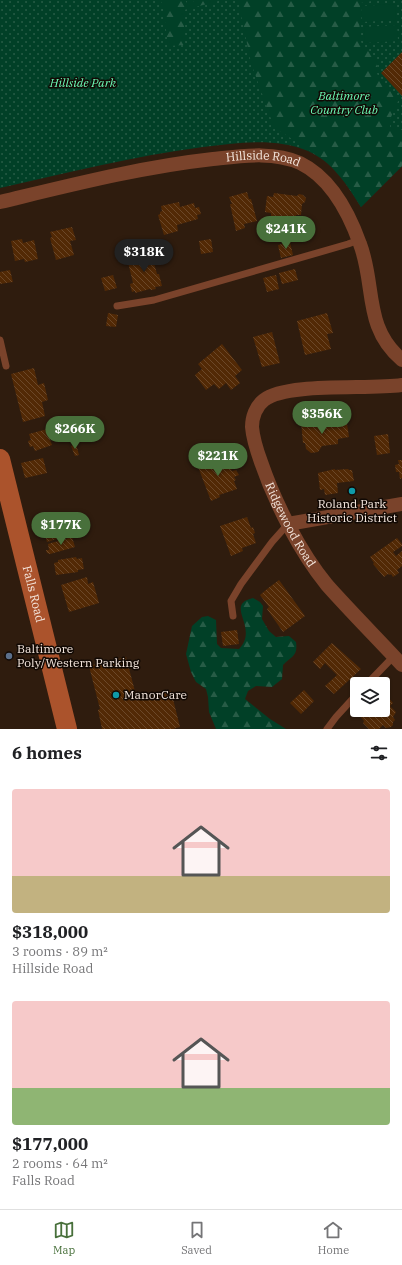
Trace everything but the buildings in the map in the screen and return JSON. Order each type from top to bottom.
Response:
[{"type":"main road","name":"Falls Road","points":[[0,459],[67,729]]},
{"type":"street","name":"Hillside Road","points":[[0,202],[114,176],[171,165],[237,157],[272,157],[289,159],[301,164],[313,172],[324,182],[343,206],[359,240],[367,268],[377,327],[386,344],[402,360]]},
{"type":"street","name":"Ridgewood Road","points":[[398,660],[327,584],[312,564],[288,524],[274,495],[254,443],[252,426],[253,416],[258,407],[265,400],[278,394],[297,390],[386,387],[402,385]]},
{"type":"street","points":[[288,524],[402,504]]},
{"type":"lane","points":[[118,306],[154,300],[359,240]]},
{"type":"lane","points":[[0,340],[6,366]]},
{"type":"lane","points":[[233,616],[231,601],[241,584],[272,542],[288,524]]},
{"type":"lane","points":[[376,677],[398,660]]},
{"type":"lane","points":[[327,729],[336,716],[350,701]]},
{"type":"green space","name":"Hillside Park","points":[[0,0],[402,0],[402,166],[361,207],[339,175],[325,161],[317,156],[308,151],[282,144],[256,142],[203,147],[152,155],[0,188]]},
{"type":"green space","points":[[160,0],[185,0],[187,3],[198,0],[222,0],[184,10],[184,45],[168,46],[163,5]]},
{"type":"green space","name":"Baltimore Country Club","points":[[238,0],[377,0],[361,3],[359,10],[360,41],[377,61],[377,74],[399,99],[391,117],[390,128],[402,130],[402,166],[361,207],[346,183],[328,163],[274,127],[251,63]]},
{"type":"green space","points":[[395,4],[396,20],[362,22],[361,6]]},
{"type":"green space","points":[[397,25],[398,41],[365,43],[364,27]]},
{"type":"green space","points":[[253,598],[260,602],[263,606],[262,619],[269,631],[276,637],[289,636],[296,642],[296,650],[294,655],[283,665],[282,679],[272,687],[256,686],[248,691],[245,699],[270,719],[286,729],[216,729],[209,712],[206,689],[196,682],[191,672],[186,654],[192,626],[202,617],[208,616],[216,620],[217,644],[221,648],[239,649],[244,641],[246,633],[241,606],[245,601]]},
{"type":"place","name":"Roland Park Historic District","points":[[352,491]]},
{"type":"place","name":"Baltimore Poly/Western Parking","points":[[9,656]]},
{"type":"place","name":"ManorCare","points":[[116,695]]}]
